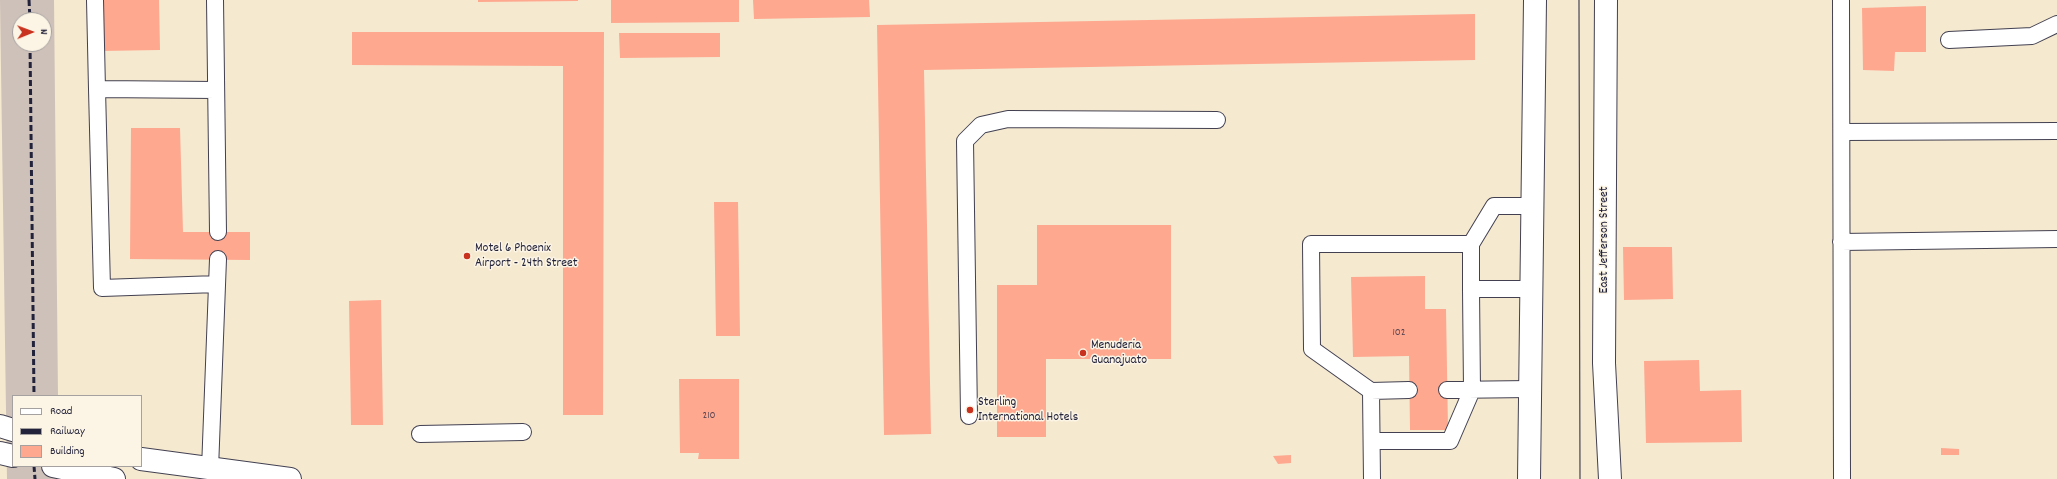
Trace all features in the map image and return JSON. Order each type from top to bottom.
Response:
[{"type":"main road","points":[[1529,479],[1535,0]]},
{"type":"main road","points":[[1534,55],[1545,0]]},
{"type":"main road","name":"East Jefferson Street","points":[[1606,0],[1604,363],[1610,479]]},
{"type":"main road","points":[[0,426],[12,430]]},
{"type":"main road","points":[[0,453],[12,456]]},
{"type":"main road","points":[[142,459],[290,479]]},
{"type":"main road","points":[[58,467],[114,479]]},
{"type":"lane","points":[[95,0],[102,288],[217,284]]},
{"type":"lane","points":[[215,0],[218,232]]},
{"type":"lane","points":[[1841,0],[1842,479]]},
{"type":"lane","points":[[1949,40],[2032,36],[2057,24]]},
{"type":"lane","points":[[96,89],[216,90]]},
{"type":"lane","points":[[969,416],[965,141],[981,125],[1008,119],[1217,120]]},
{"type":"lane","points":[[1842,132],[2057,131]]},
{"type":"lane","points":[[1372,441],[1450,441],[1472,390],[1471,244],[1494,206],[1532,206]]},
{"type":"lane","points":[[1841,242],[2057,239]]},
{"type":"lane","points":[[1409,390],[1372,391],[1312,349],[1312,244],[1471,244]]},
{"type":"lane","points":[[210,469],[218,260]]},
{"type":"lane","points":[[1471,289],[1531,289]]},
{"type":"lane","points":[[1447,390],[1530,389]]},
{"type":"lane","points":[[1372,391],[1372,479]]},
{"type":"lane","points":[[420,434],[523,432]]},
{"type":"shaded area","points":[[0,0],[54,0],[58,395],[12,395],[12,467],[59,467],[59,479],[7,479]]},
{"type":"building","points":[[99,0],[159,0],[160,50],[100,51]]},
{"type":"building","points":[[478,0],[578,0],[578,1],[478,2]]},
{"type":"building","points":[[611,0],[739,0],[739,22],[611,23]]},
{"type":"building","points":[[753,0],[869,0],[870,17],[754,19]]},
{"type":"building","points":[[1926,6],[1926,52],[1895,52],[1894,71],[1863,70],[1862,8]]},
{"type":"building","points":[[1475,14],[1475,60],[924,70],[931,434],[884,435],[877,25]]},
{"type":"building","points":[[352,32],[604,32],[603,415],[563,415],[563,66],[352,65]]},
{"type":"building","points":[[619,33],[720,33],[720,57],[620,58]]},
{"type":"building","points":[[131,128],[180,128],[183,232],[250,232],[250,260],[130,259]]},
{"type":"building","points":[[714,202],[738,202],[740,336],[716,336]]},
{"type":"building","points":[[1037,225],[1171,225],[1171,359],[1046,359],[1046,437],[997,437],[997,285],[1037,285]]},
{"type":"building","points":[[1623,247],[1672,247],[1673,299],[1624,300]]},
{"type":"building","points":[[1425,276],[1425,309],[1446,309],[1448,430],[1410,430],[1409,356],[1353,357],[1351,277]]},
{"type":"building","points":[[381,300],[383,425],[351,425],[349,301]]},
{"type":"building","points":[[1699,360],[1700,391],[1741,390],[1742,442],[1646,443],[1644,361]]},
{"type":"building","points":[[679,379],[739,379],[739,459],[698,459],[699,453],[680,453]]},
{"type":"building","points":[[1941,448],[1959,449],[1959,455],[1941,455]]},
{"type":"building","points":[[1291,455],[1291,463],[1278,464],[1273,456]]},
{"type":"tram line","points":[[1579,0],[1580,479]]},
{"type":"railway","points":[[29,0],[30,12]]},
{"type":"railway","points":[[30,52],[34,395]]},
{"type":"railway","points":[[34,467],[35,479]]},
{"type":"place","name":"Motel 6 Phoenix Airport - 24th Street","points":[[467,256]]},
{"type":"place","name":"Menuderia Guanajuato","points":[[1083,353]]},
{"type":"place","name":"Sterling International Hotels","points":[[970,410]]}]
